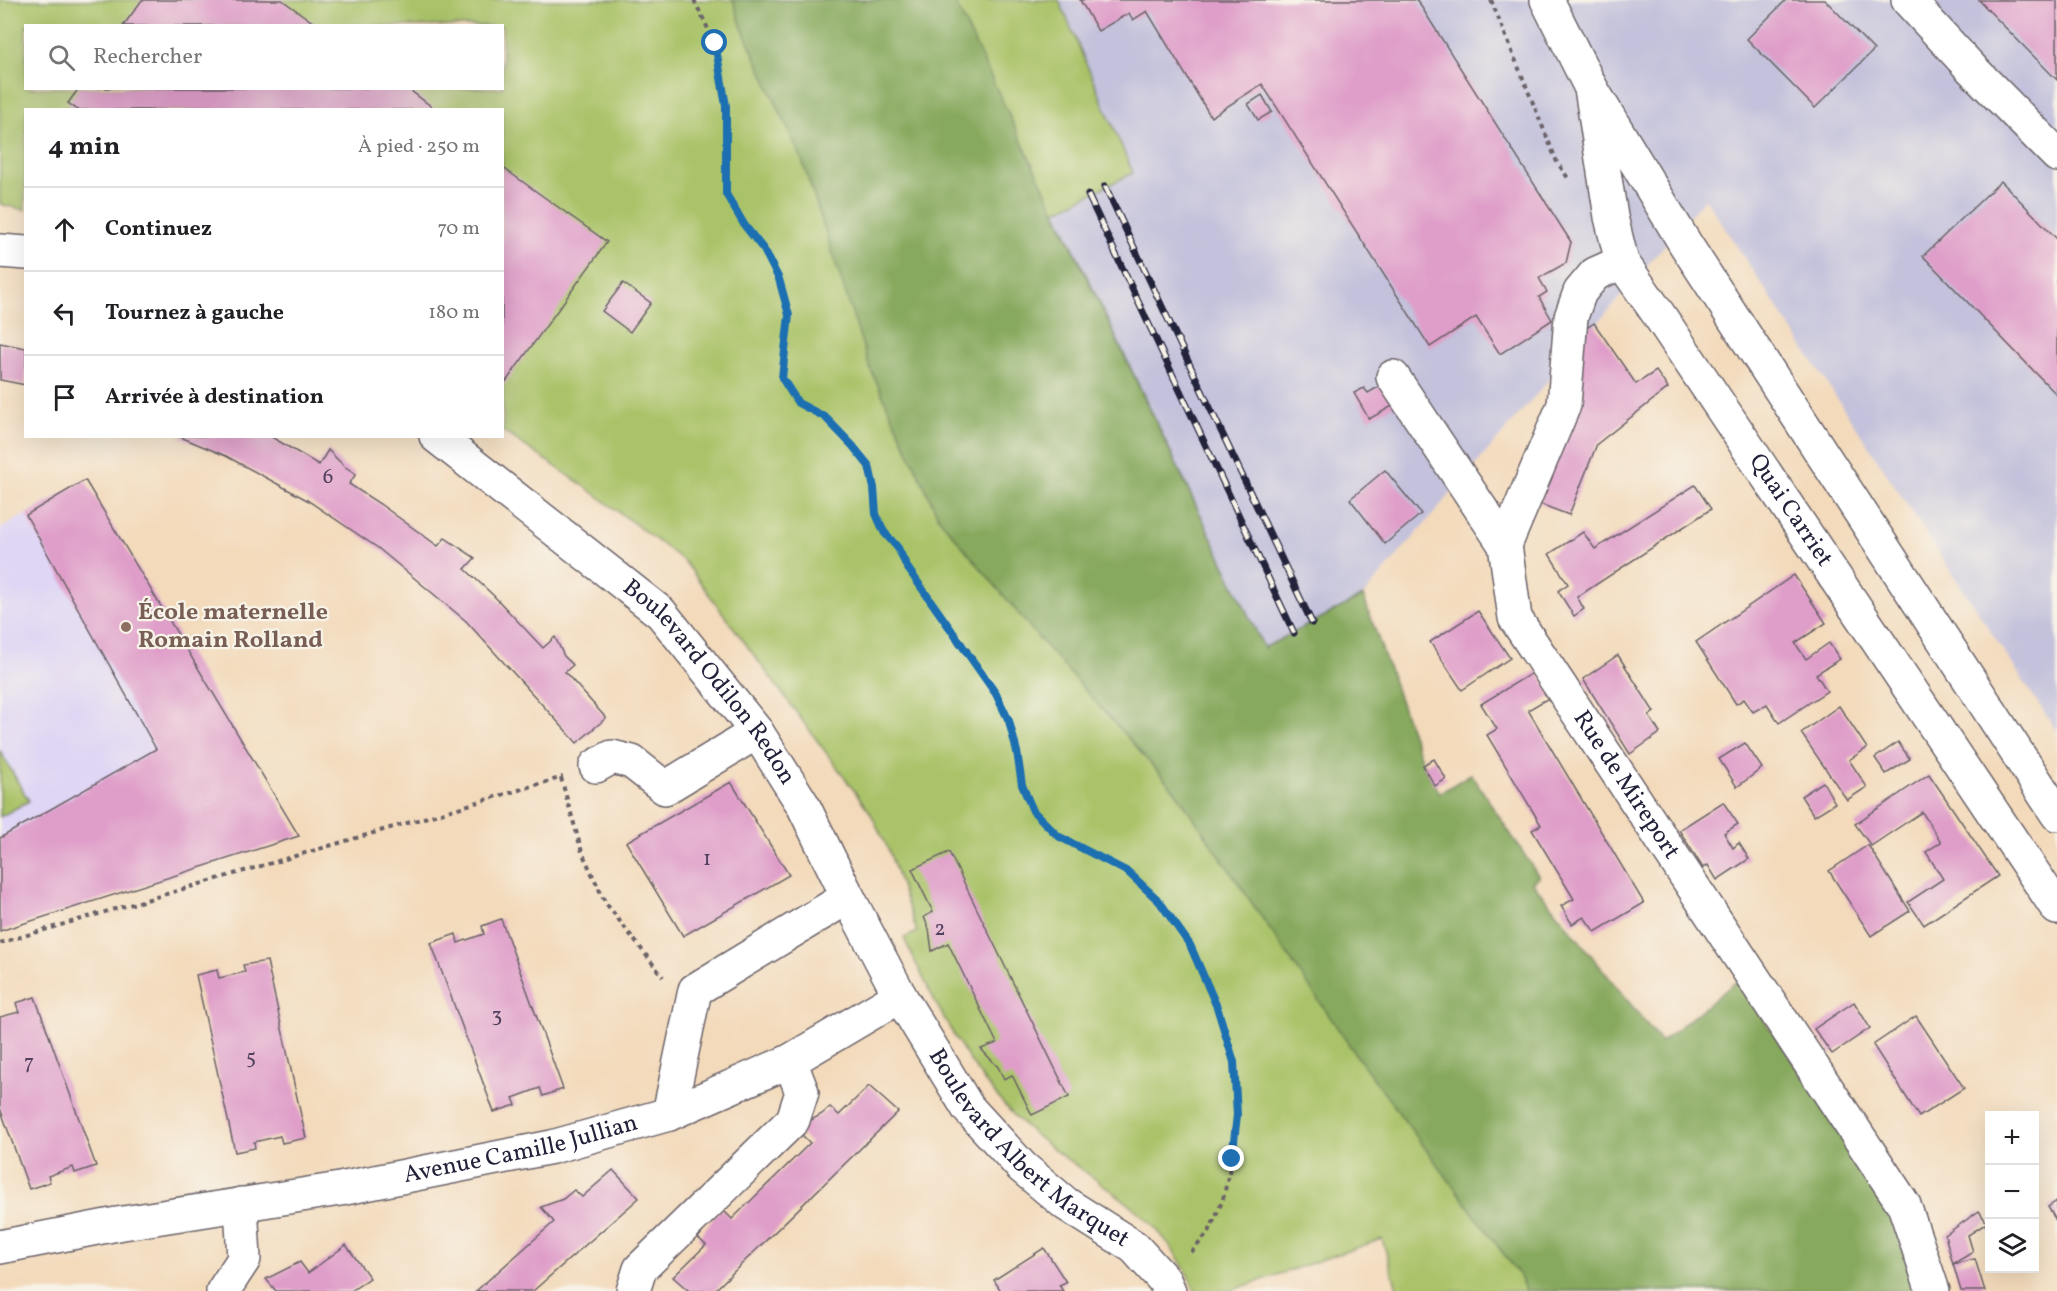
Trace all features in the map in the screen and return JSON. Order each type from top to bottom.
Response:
[{"type":"street","name":"Quai Carriet","points":[[1547,0],[1591,87],[1686,245],[2057,814]]},
{"type":"street","points":[[1908,0],[2057,155]]},
{"type":"street","name":"Quai Carriet","points":[[1591,87],[1611,217],[1622,262],[2057,908]]},
{"type":"street","points":[[0,251],[24,253]]},
{"type":"street","points":[[1505,545],[1564,405],[1571,317],[1581,292],[1595,274],[1622,262]]},
{"type":"street","points":[[1393,377],[1505,545]]},
{"type":"street","name":"Boulevard Odilon Redon","points":[[440,438],[661,613],[757,732],[802,805],[900,996]]},
{"type":"street","name":"Rue de Mireport","points":[[1505,545],[1515,618],[1904,1205],[1934,1291]]},
{"type":"street","points":[[596,766],[612,757],[632,762],[665,788],[757,732]]},
{"type":"street","points":[[669,1114],[695,990],[848,897]]},
{"type":"street","name":"Boulevard Albert Marquet","points":[[900,996],[968,1107],[1022,1167],[1066,1204],[1134,1247],[1166,1286]]},
{"type":"street","name":"Avenue Camille Jullian","points":[[0,1247],[117,1224],[340,1189],[552,1147],[669,1114],[790,1061],[900,996]]},
{"type":"street","points":[[633,1291],[640,1269],[793,1119],[802,1092],[790,1061]]},
{"type":"street","points":[[223,1291],[244,1259],[241,1204]]},
{"type":"path","points":[[694,0],[715,43],[724,96],[726,194],[745,226],[764,250],[779,279],[789,315],[782,378],[798,403],[825,417],[869,466],[876,514],[884,532],[898,548],[907,567],[969,652],[1001,703],[1009,721],[1017,752],[1022,785],[1033,811],[1058,836],[1128,872],[1159,901],[1190,945],[1217,1007],[1234,1062],[1237,1115],[1232,1159],[1223,1199],[1209,1232],[1166,1286]]},
{"type":"path","points":[[1491,0],[1557,162],[1570,182]]},
{"type":"path","points":[[0,943],[596,766]]},
{"type":"path","points":[[561,777],[582,852],[605,902],[656,966],[689,1017]]},
{"type":"shaded area","points":[[1059,0],[2057,0],[2057,732],[1705,198],[1363,596],[1264,649],[1055,211],[1133,173]]},
{"type":"shaded area","points":[[85,480],[299,836],[0,931],[0,529]]},
{"type":"green space","points":[[0,0],[1059,0],[1133,173],[1056,211],[1264,648],[1363,596],[1423,765],[1440,793],[1471,774],[1539,877],[1532,882],[1661,1042],[1917,1291],[1398,1291],[1382,1239],[1230,1291],[1195,1291],[1178,1258],[1156,1229],[1121,1198],[1043,1142],[1008,1109],[976,1070],[937,1005],[904,938],[917,932],[889,851],[870,812],[685,562],[587,488],[504,432],[504,108],[24,108],[24,210],[0,204]]},
{"type":"green space","points":[[733,0],[954,0],[1264,648],[1363,596],[1423,765],[1440,793],[1471,774],[1539,877],[1532,882],[1661,1042],[1737,981],[1859,1157],[1891,1217],[1917,1291],[1525,1291],[1520,1276],[1356,1055],[1176,792],[1043,643],[939,518],[870,368],[802,160],[742,28]]},
{"type":"green space","points":[[0,751],[29,801],[0,817]]},
{"type":"building","points":[[142,0],[282,0],[315,24],[124,24]]},
{"type":"building","points":[[1080,0],[1417,0],[1571,242],[1566,263],[1539,278],[1547,292],[1539,297],[1552,320],[1500,354],[1476,317],[1430,347],[1262,84],[1211,117],[1147,11],[1133,20],[1129,13],[1098,31]]},
{"type":"building","points":[[1786,0],[1825,0],[1874,50],[1815,108],[1747,39]]},
{"type":"building","points":[[1979,0],[2057,0],[2057,80],[1994,16]]},
{"type":"building","points":[[78,90],[410,90],[433,108],[75,108],[68,103]]},
{"type":"building","points":[[1262,95],[1272,112],[1258,120],[1248,104]]},
{"type":"building","points":[[504,168],[607,242],[504,384]]},
{"type":"building","points":[[2001,181],[2057,239],[2057,395],[1923,256]]},
{"type":"building","points":[[623,283],[651,303],[630,332],[602,311]]},
{"type":"building","points":[[1594,323],[1636,384],[1656,371],[1668,388],[1597,444],[1569,515],[1540,504],[1581,332]]},
{"type":"building","points":[[0,343],[24,348],[24,385],[0,380]]},
{"type":"building","points":[[1385,383],[1398,403],[1369,419],[1354,393],[1364,388],[1368,393]]},
{"type":"building","points":[[183,438],[273,438],[319,465],[328,450],[356,474],[349,484],[438,546],[445,538],[475,558],[465,569],[543,648],[555,637],[564,656],[573,665],[565,672],[606,718],[577,743],[466,621],[378,548],[307,500],[226,456]]},
{"type":"building","points":[[1385,470],[1421,514],[1385,544],[1350,499]]},
{"type":"building","points":[[85,480],[299,836],[0,931],[0,838],[156,749],[26,515]]},
{"type":"building","points":[[1695,485],[1711,509],[1577,597],[1584,609],[1574,616],[1558,591],[1568,584],[1549,554],[1583,532],[1595,549]]},
{"type":"building","points":[[1794,575],[1826,623],[1795,643],[1806,659],[1829,643],[1840,659],[1816,674],[1827,691],[1779,723],[1767,704],[1753,712],[1744,699],[1736,704],[1696,642]]},
{"type":"building","points":[[1478,611],[1510,658],[1462,690],[1430,642]]},
{"type":"building","points":[[1618,655],[1654,712],[1649,716],[1660,733],[1630,754],[1583,679]]},
{"type":"building","points":[[1537,670],[1552,696],[1528,710],[1644,903],[1595,932],[1584,917],[1572,924],[1561,906],[1574,899],[1532,830],[1541,825],[1487,735],[1497,729],[1481,704]]},
{"type":"building","points":[[1839,706],[1867,748],[1849,760],[1867,787],[1847,800],[1801,733]]},
{"type":"building","points":[[1898,742],[1910,759],[1886,774],[1875,758]]},
{"type":"building","points":[[1745,743],[1762,768],[1737,787],[1719,759]]},
{"type":"building","points":[[1434,759],[1446,779],[1435,786],[1423,765]]},
{"type":"building","points":[[1929,774],[1998,876],[1924,925],[1908,902],[1943,879],[1926,852],[1941,842],[1922,812],[1871,846],[1855,824]]},
{"type":"building","points":[[731,782],[789,875],[683,936],[626,842]]},
{"type":"building","points":[[1823,782],[1835,803],[1814,816],[1801,796]]},
{"type":"building","points":[[1723,802],[1738,824],[1724,833],[1733,848],[1739,843],[1749,859],[1717,880],[1708,865],[1703,868],[1679,830]]},
{"type":"building","points":[[1868,845],[1910,911],[1871,936],[1829,871]]},
{"type":"building","points":[[949,852],[1069,1097],[1032,1115],[1012,1075],[1004,1079],[998,1067],[981,1049],[997,1043],[948,943],[932,951],[929,929],[924,917],[933,912],[912,869]]},
{"type":"building","points":[[501,919],[563,1089],[543,1096],[540,1088],[513,1098],[516,1105],[494,1112],[431,943],[456,934],[458,943],[484,934],[482,926]]},
{"type":"building","points":[[267,961],[306,1138],[282,1143],[280,1136],[254,1142],[255,1148],[235,1152],[196,975],[217,970],[219,978],[245,972],[243,965]]},
{"type":"building","points":[[35,997],[96,1166],[75,1173],[73,1167],[48,1176],[50,1182],[29,1189],[0,1108],[0,1017],[19,1012],[16,1003]]},
{"type":"building","points":[[1854,1002],[1870,1028],[1832,1054],[1814,1029]]},
{"type":"building","points":[[1916,1016],[1964,1088],[1919,1117],[1873,1045]]},
{"type":"building","points":[[869,1086],[898,1112],[714,1291],[689,1291],[673,1277],[706,1245],[698,1238],[721,1208],[732,1219],[810,1143],[796,1129],[830,1107],[839,1115]]},
{"type":"building","points":[[613,1170],[639,1198],[533,1291],[476,1291],[554,1222],[541,1207],[563,1199],[574,1190],[582,1197]]},
{"type":"building","points":[[2057,1201],[2057,1222],[2048,1207]]},
{"type":"building","points":[[1979,1211],[1985,1220],[1985,1224],[1968,1235],[1973,1252],[1953,1264],[1945,1235]]},
{"type":"building","points":[[346,1245],[370,1278],[351,1291],[276,1291],[266,1279],[300,1262],[308,1273]]},
{"type":"building","points":[[1044,1248],[1066,1282],[1059,1285],[1063,1291],[1001,1291],[994,1280]]},
{"type":"building","points":[[1975,1259],[1985,1291],[1961,1291],[1953,1264]]},
{"type":"railway","points":[[1105,186],[1312,623]]},
{"type":"railway","points":[[1088,195],[1294,633]]},
{"type":"place","name":"École maternelle Romain Rolland","points":[[126,627]]},
{"type":"route","points":[[715,43],[726,106],[726,194],[745,226],[764,250],[779,279],[789,315],[782,378],[798,403],[825,417],[869,466],[876,514],[884,532],[898,548],[907,567],[935,608],[969,652],[996,694],[1009,721],[1022,785],[1033,811],[1058,836],[1128,872],[1159,901],[1190,945],[1217,1007],[1234,1062],[1237,1115],[1232,1159]]}]
